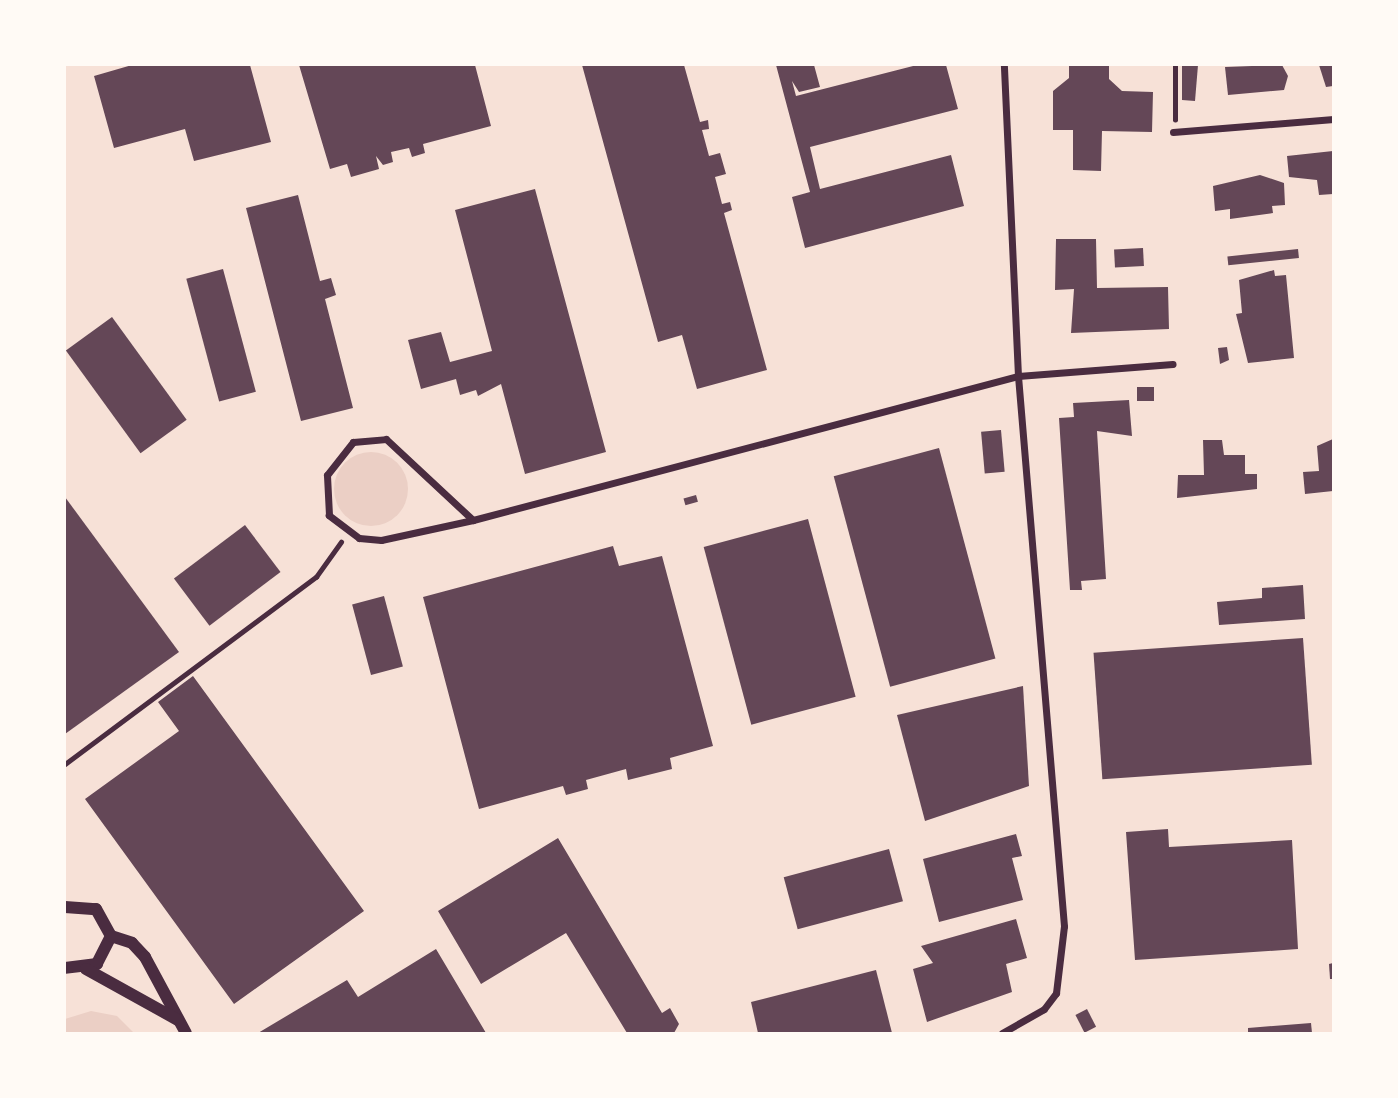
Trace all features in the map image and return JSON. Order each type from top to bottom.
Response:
[{"type":"street","points":[[1002,1033],[1050,1002],[1063,958],[1018,376],[1004,65]]},
{"type":"street","points":[[1173,132],[1333,119]]},
{"type":"street","points":[[473,520],[397,445],[368,437],[342,453],[324,484],[329,515],[347,533],[381,540],[473,520],[1018,376],[1173,364]]},
{"type":"street","points":[[65,907],[96,909],[111,936],[132,943],[145,957],[186,1033]]},
{"type":"street","points":[[86,969],[103,959],[111,936]]},
{"type":"street","points":[[65,968],[86,969],[178,1020]]},
{"type":"path","points":[[1173,132],[1175,65]]},
{"type":"path","points":[[65,764],[316,577],[347,533]]},
{"type":"shaded area","points":[[364,452],[378,452],[392,458],[402,468],[408,489],[402,510],[392,520],[378,526],[364,526],[350,520],[340,510],[334,496],[334,482],[340,468],[350,458]]},
{"type":"shaded area","points":[[91,1011],[117,1016],[134,1033],[65,1033],[65,1019]]},
{"type":"building","points":[[132,65],[250,65],[271,142],[194,161],[185,129],[114,148],[94,76]]},
{"type":"building","points":[[299,65],[475,65],[491,126],[423,144],[425,153],[412,157],[409,148],[391,152],[393,162],[383,165],[376,156],[379,169],[351,177],[347,164],[330,169]]},
{"type":"building","points":[[582,65],[684,65],[700,122],[708,120],[709,129],[702,130],[709,156],[720,153],[726,174],[715,177],[722,204],[730,202],[732,210],[724,213],[767,370],[697,389],[682,335],[658,342]]},
{"type":"building","points":[[776,65],[814,65],[820,87],[799,92],[792,81],[796,96],[917,65],[946,65],[958,109],[810,147],[820,189],[951,155],[964,206],[805,248],[792,197],[810,192]]},
{"type":"building","points":[[1069,65],[1109,65],[1109,79],[1122,91],[1153,92],[1152,132],[1102,131],[1101,171],[1073,170],[1073,130],[1053,130],[1053,91],[1069,78]]},
{"type":"building","points":[[1182,65],[1198,65],[1195,101],[1182,100]]},
{"type":"building","points":[[1282,65],[1288,76],[1284,90],[1228,95],[1225,67]]},
{"type":"building","points":[[1319,65],[1333,65],[1333,86],[1326,87]]},
{"type":"building","points":[[1333,151],[1333,194],[1319,195],[1317,180],[1289,177],[1287,156]]},
{"type":"building","points":[[1260,175],[1284,183],[1285,205],[1272,206],[1273,213],[1230,219],[1230,209],[1215,211],[1213,186]]},
{"type":"building","points":[[535,189],[606,452],[525,474],[501,384],[478,396],[476,390],[460,395],[456,379],[421,389],[408,340],[441,332],[450,362],[492,351],[455,210]]},
{"type":"building","points":[[298,195],[320,281],[331,278],[336,295],[325,299],[353,408],[301,421],[246,208]]},
{"type":"building","points":[[1056,239],[1096,239],[1097,288],[1168,287],[1169,329],[1071,333],[1074,289],[1055,290]]},
{"type":"building","points":[[1143,248],[1144,266],[1115,267],[1114,250]]},
{"type":"building","points":[[1298,249],[1299,258],[1228,265],[1227,256]]},
{"type":"building","points":[[223,269],[256,392],[219,402],[186,279]]},
{"type":"building","points":[[1274,270],[1275,276],[1286,275],[1294,358],[1248,363],[1236,314],[1242,313],[1239,280]]},
{"type":"building","points":[[112,317],[187,420],[141,453],[66,351]]},
{"type":"building","points":[[1227,347],[1229,360],[1220,364],[1218,348]]},
{"type":"building","points":[[1137,387],[1154,387],[1154,401],[1137,401]]},
{"type":"building","points":[[1129,400],[1132,436],[1097,431],[1106,579],[1081,581],[1082,590],[1070,590],[1059,418],[1074,417],[1073,403]]},
{"type":"building","points":[[1001,430],[1005,472],[985,474],[981,432]]},
{"type":"building","points":[[1333,439],[1333,491],[1305,494],[1303,472],[1319,471],[1317,446]]},
{"type":"building","points":[[1203,440],[1222,440],[1224,455],[1245,455],[1245,474],[1257,474],[1257,489],[1177,498],[1178,475],[1204,475]]},
{"type":"building","points":[[939,448],[995,659],[890,687],[834,476]]},
{"type":"building","points":[[696,495],[698,502],[685,505],[684,499]]},
{"type":"building","points":[[65,497],[179,652],[65,734]]},
{"type":"building","points":[[808,519],[856,697],[751,725],[704,547]]},
{"type":"building","points":[[245,525],[281,572],[209,626],[174,579]]},
{"type":"building","points":[[613,546],[619,566],[662,556],[713,746],[670,758],[672,769],[628,780],[626,769],[586,780],[588,789],[566,795],[563,786],[479,809],[423,597]]},
{"type":"building","points":[[1303,585],[1305,619],[1219,625],[1217,602],[1262,598],[1262,588]]},
{"type":"building","points":[[384,596],[403,667],[371,675],[352,605]]},
{"type":"building","points":[[1303,638],[1312,765],[1102,779],[1094,653]]},
{"type":"building","points":[[193,676],[364,911],[234,1004],[85,799],[179,731],[158,702]]},
{"type":"building","points":[[1023,686],[1029,786],[925,821],[897,715]]},
{"type":"building","points":[[1168,829],[1169,847],[1292,840],[1298,949],[1135,960],[1126,832]]},
{"type":"building","points":[[1016,834],[1022,856],[1012,858],[1023,900],[939,922],[923,859]]},
{"type":"building","points":[[558,838],[662,1013],[670,1008],[679,1024],[674,1033],[627,1033],[566,933],[481,984],[438,911]]},
{"type":"building","points":[[889,849],[903,901],[798,929],[784,877]]},
{"type":"building","points":[[1016,919],[1027,958],[1006,964],[1012,992],[927,1022],[913,969],[933,963],[921,946]]},
{"type":"building","points":[[436,949],[486,1033],[258,1033],[347,980],[358,997]]},
{"type":"building","points":[[1333,963],[1333,979],[1330,979],[1329,964]]},
{"type":"building","points":[[876,970],[892,1033],[758,1033],[751,1002]]},
{"type":"building","points":[[1087,1009],[1096,1027],[1084,1033],[1075,1015]]},
{"type":"building","points":[[1311,1023],[1312,1033],[1248,1033],[1248,1028]]}]
